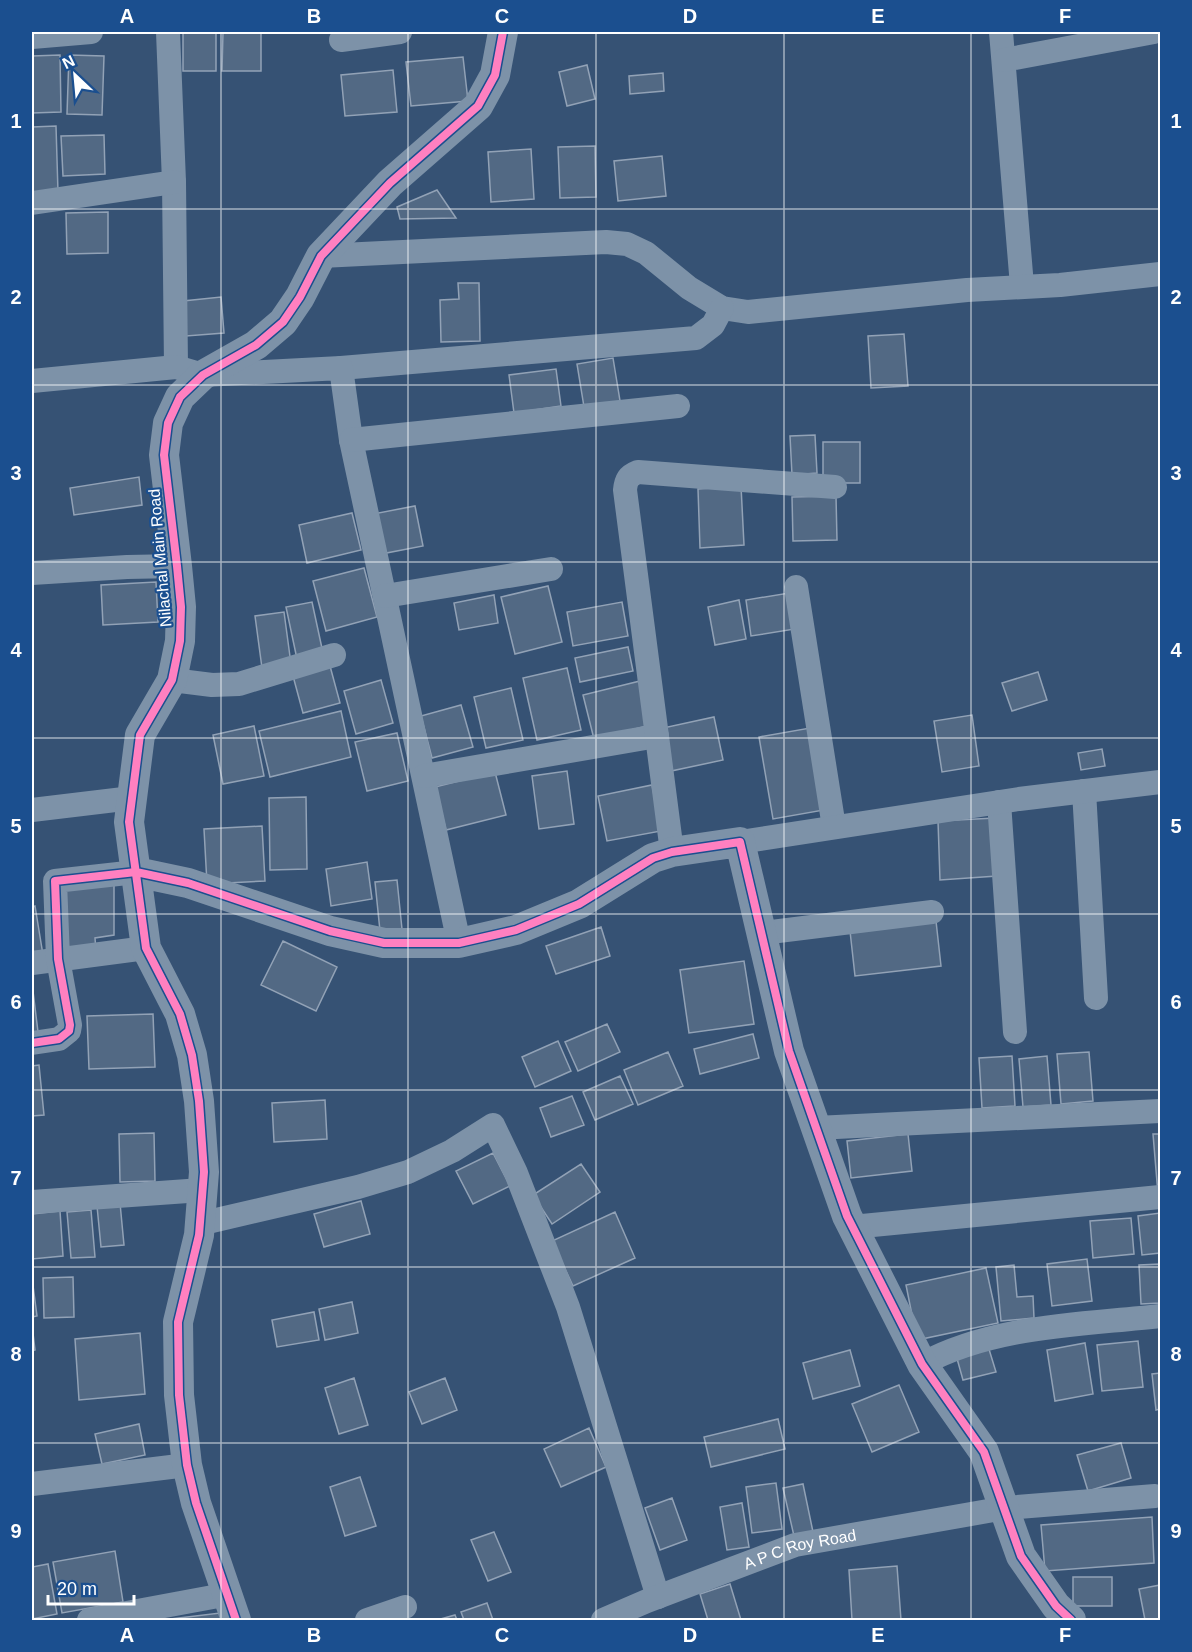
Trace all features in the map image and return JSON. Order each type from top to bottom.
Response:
[{"type":"street","points":[[32,37],[90,32]]},
{"type":"street","points":[[168,32],[174,182],[189,371]]},
{"type":"street","points":[[340,40],[400,32]]},
{"type":"street","name":"Nilachal Main Road","points":[[232,1607],[196,1503],[187,1465],[179,1395],[178,1322],[199,1235],[204,1172],[200,1113],[192,1055],[180,1014],[146,948],[129,822],[140,735],[172,680],[180,641],[181,607],[164,455],[168,423],[189,371],[255,345],[283,322],[300,297],[321,256],[390,183],[478,106],[495,75],[503,32]]},
{"type":"street","points":[[1000,32],[1022,286]]},
{"type":"street","points":[[1004,60],[1154,32]]},
{"type":"street","points":[[32,203],[174,182]]},
{"type":"street","points":[[321,256],[606,242],[627,244],[646,253],[689,288],[722,308],[748,312],[1022,286],[1060,285],[1161,273]]},
{"type":"street","points":[[32,381],[189,371],[341,368],[696,338],[713,325],[722,308]]},
{"type":"street","points":[[341,368],[351,440],[459,943]]},
{"type":"street","points":[[351,440],[678,406]]},
{"type":"street","points":[[672,852],[625,490],[626,481],[630,475],[638,472],[835,488]]},
{"type":"street","points":[[32,573],[177,566]]},
{"type":"street","points":[[384,596],[551,570]]},
{"type":"street","points":[[796,587],[834,827]]},
{"type":"street","points":[[172,680],[212,685],[239,684],[334,655]]},
{"type":"street","points":[[424,776],[657,736]]},
{"type":"street","points":[[32,1043],[59,1039],[69,1031],[70,1025],[58,959],[55,881],[136,872],[188,884],[330,931],[384,943],[459,943],[516,930],[568,909],[653,858],[672,852],[999,802],[1161,782]]},
{"type":"street","points":[[1084,791],[1096,998]]},
{"type":"street","points":[[32,810],[132,798]]},
{"type":"street","points":[[999,802],[1015,1032]]},
{"type":"street","points":[[740,842],[789,1051],[852,1227],[922,1364],[984,1452],[1021,1556],[1056,1606],[1071,1620]]},
{"type":"street","points":[[762,933],[932,912]]},
{"type":"street","points":[[32,963],[146,948]]},
{"type":"street","points":[[816,1128],[1161,1111]]},
{"type":"street","points":[[199,1224],[358,1187],[408,1172],[452,1151],[493,1125],[516,1173],[568,1307],[658,1597]]},
{"type":"street","points":[[32,1202],[202,1190]]},
{"type":"street","points":[[852,1227],[1161,1197]]},
{"type":"street","points":[[922,1364],[942,1353],[1015,1332],[1161,1316]]},
{"type":"street","points":[[32,1484],[187,1465]]},
{"type":"street","name":"A P C Roy Road","points":[[607,1620],[658,1597],[795,1545],[1005,1508],[1155,1496]]},
{"type":"street","points":[[89,1620],[232,1607]]},
{"type":"street","points":[[366,1620],[405,1607]]},
{"type":"building","points":[[223,32],[261,32],[261,71],[222,71]]},
{"type":"building","points":[[183,33],[216,33],[216,71],[183,71]]},
{"type":"building","points":[[60,55],[61,112],[32,113],[32,56]]},
{"type":"building","points":[[69,55],[104,56],[102,115],[67,114]]},
{"type":"building","points":[[463,57],[468,101],[411,106],[406,62]]},
{"type":"building","points":[[587,65],[595,99],[567,106],[559,72]]},
{"type":"building","points":[[393,70],[397,112],[345,116],[341,75]]},
{"type":"building","points":[[663,73],[664,91],[630,94],[629,76]]},
{"type":"building","points":[[56,126],[58,192],[32,193],[32,127]]},
{"type":"building","points":[[104,135],[105,174],[63,176],[61,136]]},
{"type":"building","points":[[595,146],[596,197],[560,198],[558,147]]},
{"type":"building","points":[[531,149],[534,199],[491,202],[488,152]]},
{"type":"building","points":[[662,156],[666,196],[618,201],[614,161]]},
{"type":"building","points":[[437,190],[456,218],[400,219],[397,207]]},
{"type":"building","points":[[108,212],[108,253],[67,254],[66,213]]},
{"type":"building","points":[[458,283],[479,283],[480,341],[441,342],[440,300],[459,299]]},
{"type":"building","points":[[221,297],[224,333],[186,336],[183,301]]},
{"type":"building","points":[[904,334],[908,386],[871,388],[868,336]]},
{"type":"building","points":[[613,358],[621,407],[585,413],[577,364]]},
{"type":"building","points":[[556,369],[561,406],[514,413],[509,375]]},
{"type":"building","points":[[815,435],[817,473],[792,475],[790,436]]},
{"type":"building","points":[[823,442],[860,442],[860,483],[823,483]]},
{"type":"building","points":[[139,477],[142,505],[74,515],[70,488]]},
{"type":"building","points":[[741,486],[744,545],[700,548],[698,489]]},
{"type":"building","points":[[836,496],[837,540],[793,541],[792,497]]},
{"type":"building","points":[[415,506],[423,546],[381,554],[373,514]]},
{"type":"building","points":[[352,513],[361,550],[307,563],[299,525]]},
{"type":"building","points":[[364,568],[377,617],[326,631],[313,581]]},
{"type":"building","points":[[156,582],[158,622],[103,625],[101,585]]},
{"type":"building","points":[[548,586],[562,642],[515,654],[501,597]]},
{"type":"building","points":[[789,593],[795,629],[751,636],[746,600]]},
{"type":"building","points":[[494,595],[498,623],[459,630],[454,603]]},
{"type":"building","points":[[739,600],[746,639],[715,645],[708,607]]},
{"type":"building","points":[[312,602],[323,653],[297,659],[286,607]]},
{"type":"building","points":[[622,602],[628,636],[573,646],[567,612]]},
{"type":"building","points":[[284,612],[291,664],[262,668],[255,616]]},
{"type":"building","points":[[628,647],[633,671],[580,682],[575,658]]},
{"type":"building","points":[[330,666],[340,703],[303,713],[293,676]]},
{"type":"building","points":[[567,668],[581,730],[537,740],[523,678]]},
{"type":"building","points":[[1038,672],[1047,700],[1012,711],[1002,683]]},
{"type":"building","points":[[381,680],[393,723],[356,734],[344,691]]},
{"type":"building","points":[[640,681],[651,725],[594,739],[583,695]]},
{"type":"building","points":[[511,688],[523,740],[486,748],[474,697]]},
{"type":"building","points":[[461,705],[473,747],[432,758],[421,716]]},
{"type":"building","points":[[341,711],[351,757],[270,777],[259,731]]},
{"type":"building","points":[[972,715],[979,766],[942,772],[934,721]]},
{"type":"building","points":[[714,717],[723,760],[671,771],[663,728]]},
{"type":"building","points":[[254,726],[264,776],[223,784],[213,735]]},
{"type":"building","points":[[810,728],[824,810],[773,819],[759,737]]},
{"type":"building","points":[[397,733],[408,781],[367,791],[355,742]]},
{"type":"building","points":[[1102,749],[1105,766],[1081,770],[1078,753]]},
{"type":"building","points":[[567,771],[574,824],[539,829],[532,776]]},
{"type":"building","points":[[495,772],[506,815],[446,830],[435,787]]},
{"type":"building","points":[[652,785],[661,831],[607,841],[598,796]]},
{"type":"building","points":[[306,797],[307,869],[270,870],[269,798]]},
{"type":"building","points":[[995,818],[997,876],[940,880],[938,821]]},
{"type":"building","points":[[262,826],[265,881],[207,884],[204,829]]},
{"type":"building","points":[[367,862],[372,899],[331,906],[326,869]]},
{"type":"building","points":[[397,880],[402,929],[380,931],[375,882]]},
{"type":"building","points":[[114,882],[114,935],[95,938],[96,951],[69,954],[64,888]]},
{"type":"building","points":[[35,906],[43,955],[32,956],[32,907]]},
{"type":"building","points":[[936,921],[941,966],[855,976],[850,931]]},
{"type":"building","points":[[601,927],[610,956],[556,974],[546,946]]},
{"type":"building","points":[[283,941],[337,967],[316,1011],[261,985]]},
{"type":"building","points":[[744,961],[754,1024],[689,1033],[680,970]]},
{"type":"building","points":[[32,983],[38,1032],[32,1033]]},
{"type":"building","points":[[153,1014],[155,1067],[89,1069],[87,1016]]},
{"type":"building","points":[[607,1024],[620,1052],[578,1071],[565,1042]]},
{"type":"building","points":[[753,1034],[759,1058],[700,1074],[694,1049]]},
{"type":"building","points":[[558,1041],[571,1071],[535,1087],[522,1057]]},
{"type":"building","points":[[668,1052],[683,1086],[638,1105],[624,1070]]},
{"type":"building","points":[[1089,1052],[1093,1101],[1061,1104],[1057,1054]]},
{"type":"building","points":[[1012,1056],[1015,1106],[982,1108],[979,1058]]},
{"type":"building","points":[[1047,1056],[1051,1105],[1023,1107],[1019,1059]]},
{"type":"building","points":[[39,1065],[44,1115],[32,1116],[32,1066]]},
{"type":"building","points":[[620,1076],[633,1104],[595,1120],[583,1092]]},
{"type":"building","points":[[572,1096],[584,1125],[551,1137],[540,1108]]},
{"type":"building","points":[[325,1100],[327,1139],[274,1142],[272,1103]]},
{"type":"building","points":[[154,1133],[155,1181],[120,1182],[119,1134]]},
{"type":"building","points":[[908,1134],[912,1171],[851,1178],[847,1141]]},
{"type":"building","points":[[1153,1134],[1160,1134],[1160,1193],[1158,1194]]},
{"type":"building","points":[[493,1153],[510,1186],[473,1204],[456,1171]]},
{"type":"building","points":[[581,1164],[600,1192],[552,1224],[533,1195]]},
{"type":"building","points":[[361,1201],[370,1234],[324,1247],[314,1214]]},
{"type":"building","points":[[120,1203],[124,1245],[101,1247],[97,1206]]},
{"type":"building","points":[[91,1210],[95,1257],[71,1258],[67,1212]]},
{"type":"building","points":[[60,1211],[63,1256],[32,1259],[32,1214]]},
{"type":"building","points":[[615,1212],[635,1258],[573,1286],[552,1241]]},
{"type":"building","points":[[1160,1213],[1160,1253],[1142,1255],[1138,1216]]},
{"type":"building","points":[[1131,1218],[1134,1254],[1093,1258],[1090,1221]]},
{"type":"building","points":[[1087,1259],[1092,1301],[1052,1306],[1047,1264]]},
{"type":"building","points":[[1160,1264],[1160,1303],[1141,1304],[1139,1265]]},
{"type":"building","points":[[1014,1265],[1017,1297],[1033,1296],[1034,1318],[1001,1321],[996,1267]]},
{"type":"building","points":[[986,1268],[998,1323],[917,1340],[906,1285]]},
{"type":"building","points":[[73,1277],[74,1317],[44,1318],[43,1278]]},
{"type":"building","points":[[32,1278],[37,1316],[32,1317]]},
{"type":"building","points":[[352,1302],[358,1333],[325,1340],[319,1309]]},
{"type":"building","points":[[314,1312],[319,1340],[277,1347],[272,1320]]},
{"type":"building","points":[[32,1325],[35,1350],[32,1351]]},
{"type":"building","points":[[140,1333],[145,1394],[79,1400],[75,1339]]},
{"type":"building","points":[[1138,1341],[1143,1387],[1102,1391],[1097,1345]]},
{"type":"building","points":[[1085,1343],[1093,1394],[1055,1401],[1047,1350]]},
{"type":"building","points":[[988,1346],[996,1372],[963,1380],[956,1355]]},
{"type":"building","points":[[850,1350],[860,1386],[813,1399],[803,1363]]},
{"type":"building","points":[[1160,1373],[1160,1409],[1156,1410],[1152,1374]]},
{"type":"building","points":[[354,1378],[368,1425],[339,1434],[325,1388]]},
{"type":"building","points":[[445,1378],[457,1410],[422,1424],[409,1392]]},
{"type":"building","points":[[899,1385],[919,1432],[872,1452],[852,1404]]},
{"type":"building","points":[[778,1419],[785,1449],[711,1467],[704,1437]]},
{"type":"building","points":[[139,1424],[145,1455],[102,1464],[95,1434]]},
{"type":"building","points":[[589,1428],[606,1467],[561,1487],[544,1449]]},
{"type":"building","points":[[1121,1443],[1131,1478],[1088,1491],[1077,1455]]},
{"type":"building","points":[[360,1477],[376,1526],[345,1536],[330,1487]]},
{"type":"building","points":[[776,1483],[782,1529],[752,1533],[746,1487]]},
{"type":"building","points":[[803,1484],[813,1532],[794,1536],[783,1488]]},
{"type":"building","points":[[672,1498],[687,1540],[660,1550],[645,1508]]},
{"type":"building","points":[[742,1503],[749,1547],[727,1550],[720,1507]]},
{"type":"building","points":[[1152,1517],[1154,1563],[1045,1571],[1041,1525]]},
{"type":"building","points":[[494,1532],[511,1572],[488,1581],[471,1540]]},
{"type":"building","points":[[115,1551],[123,1602],[62,1613],[53,1562]]},
{"type":"building","points":[[48,1564],[57,1614],[32,1619],[32,1567]]},
{"type":"building","points":[[897,1566],[901,1620],[852,1620],[849,1570]]},
{"type":"building","points":[[1073,1577],[1112,1577],[1112,1606],[1073,1606]]},
{"type":"building","points":[[730,1584],[741,1620],[708,1620],[700,1594]]},
{"type":"building","points":[[1160,1585],[1160,1620],[1145,1620],[1139,1589]]},
{"type":"building","points":[[487,1603],[493,1620],[464,1620],[461,1612]]},
{"type":"building","points":[[220,1613],[221,1620],[171,1620],[171,1619]]},
{"type":"building","points":[[455,1615],[457,1620],[437,1620]]},
{"type":"cycle path","points":[[236,1620],[196,1503],[187,1465],[179,1395],[178,1322],[199,1235],[204,1172],[199,1101],[192,1055],[180,1014],[146,948],[129,822],[140,735],[172,680],[180,641],[181,607],[164,455],[168,423],[180,397],[203,375],[256,345],[283,322],[300,297],[321,256],[390,183],[478,106],[495,75],[503,32]]},
{"type":"cycle path","points":[[32,1043],[59,1039],[69,1031],[70,1025],[58,959],[55,881],[136,872],[188,883],[330,931],[384,943],[459,943],[516,930],[579,904],[653,858],[672,852],[740,842],[789,1051],[847,1216],[922,1364],[984,1452],[1021,1556],[1056,1606],[1071,1620]]}]
